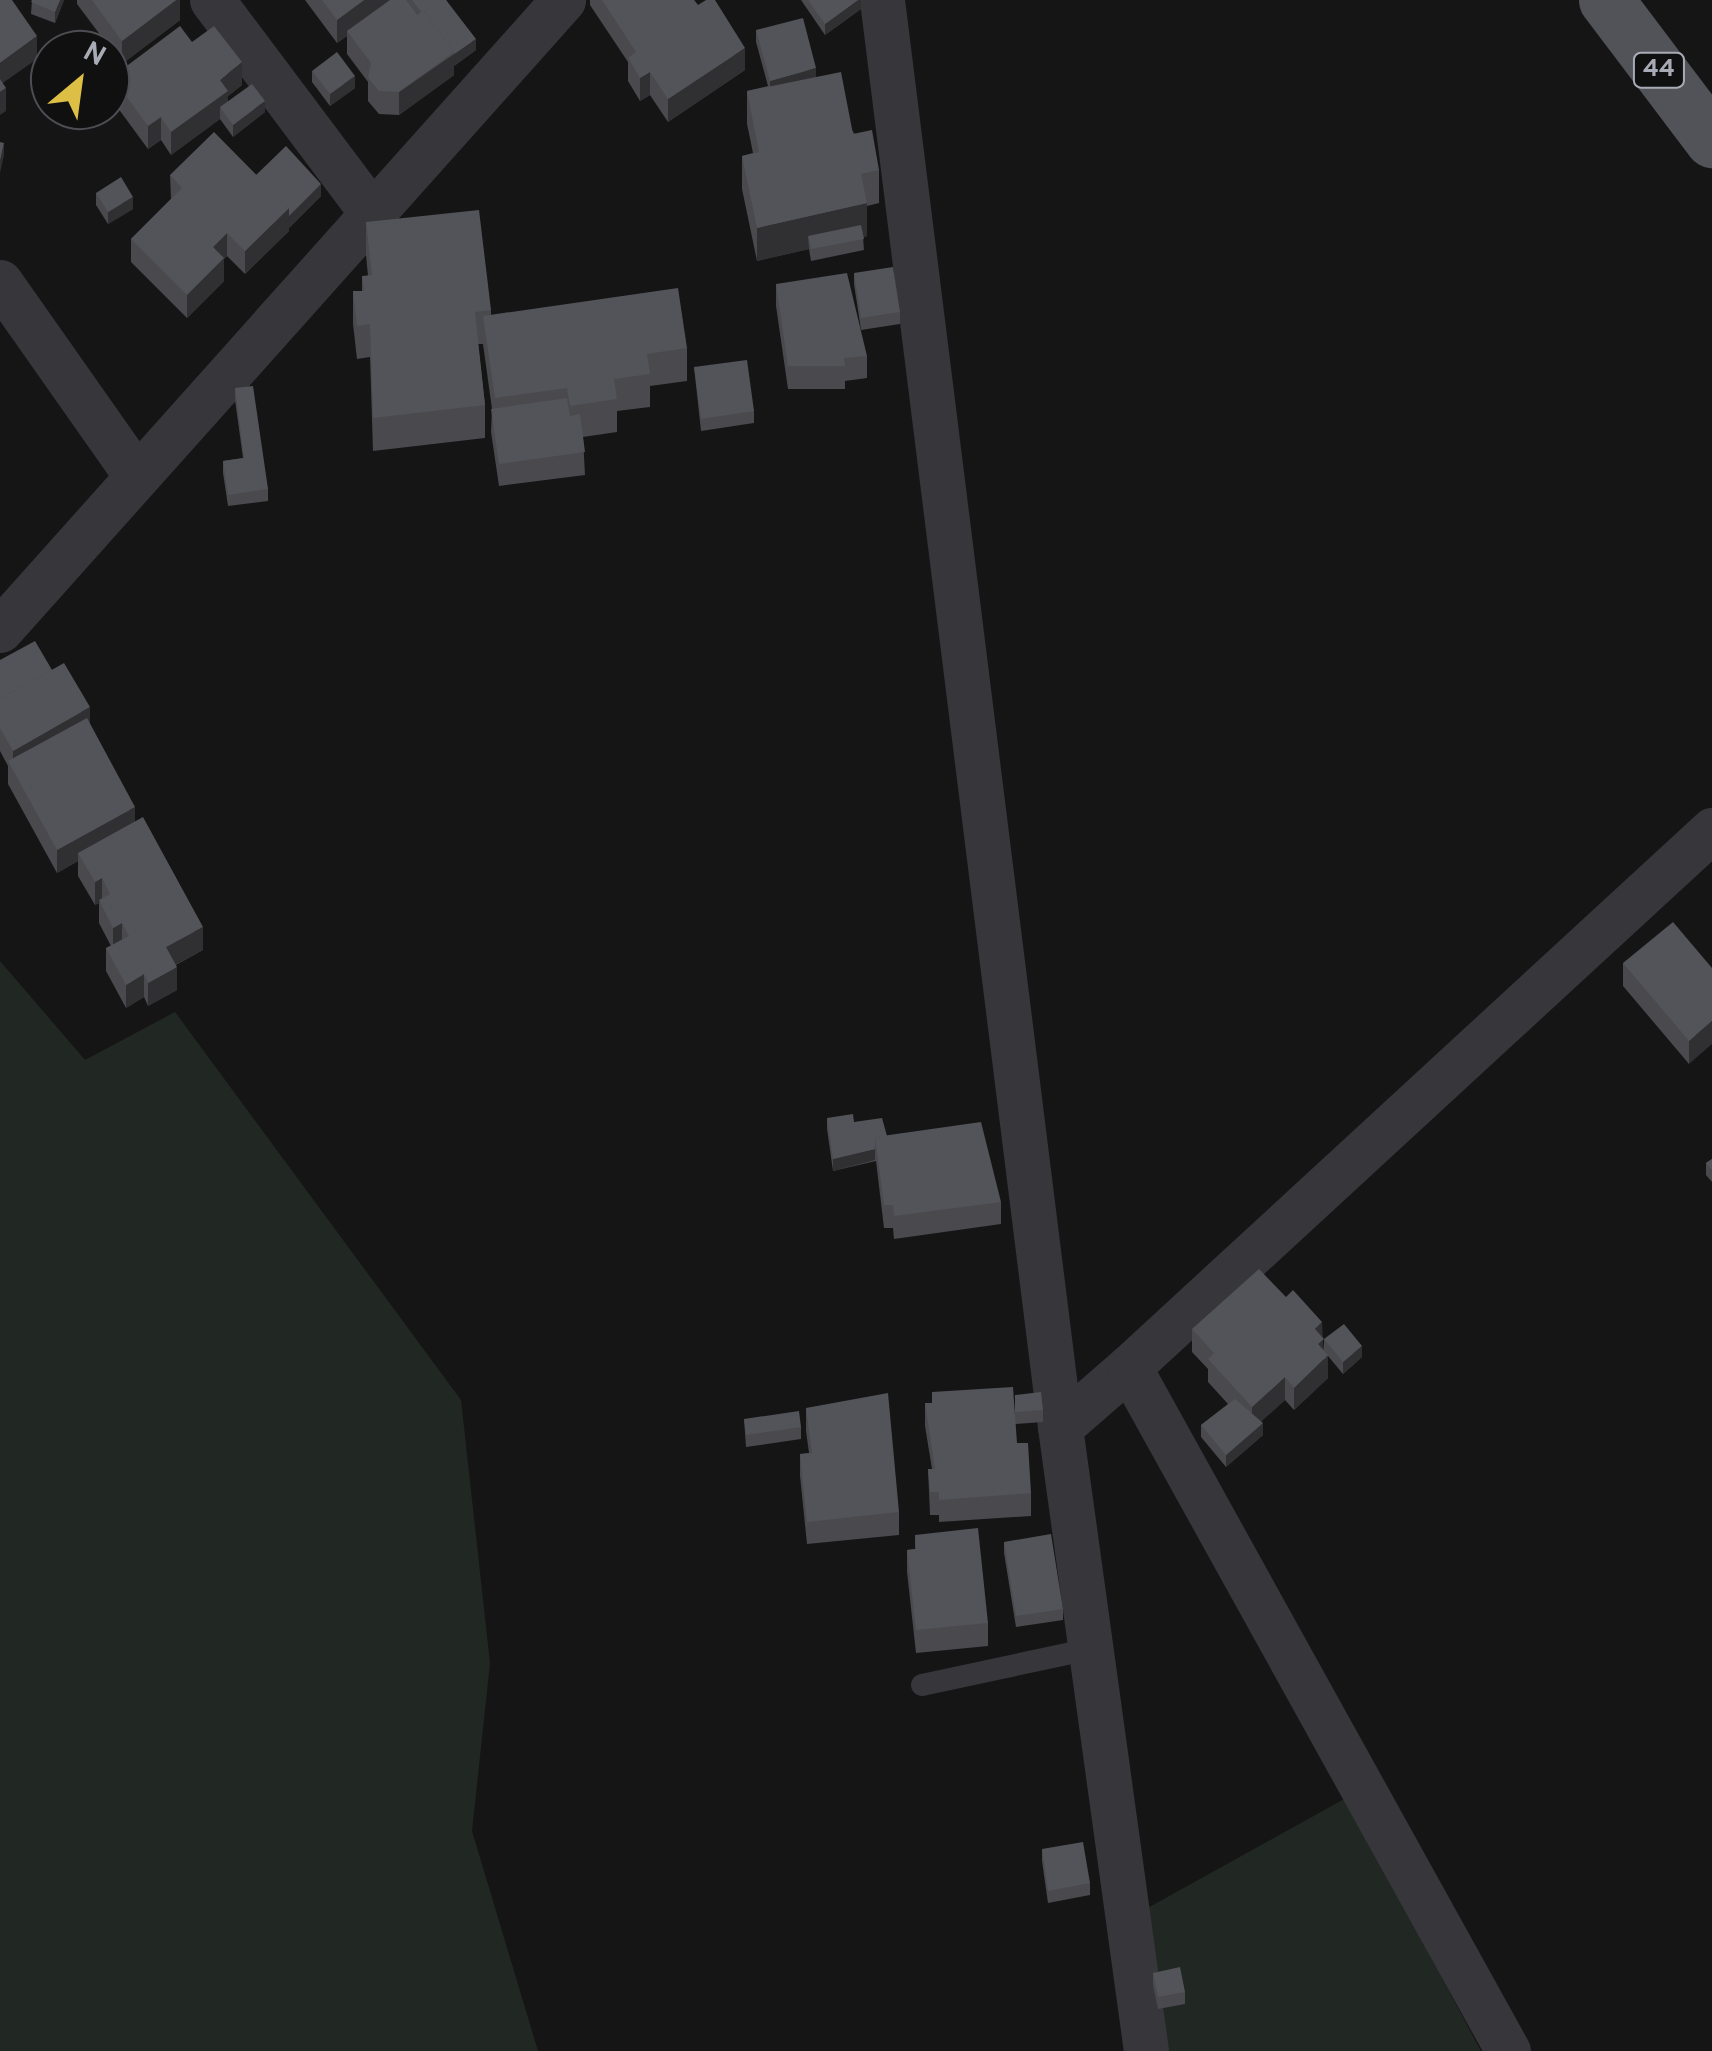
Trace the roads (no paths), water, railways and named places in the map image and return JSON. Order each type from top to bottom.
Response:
[{"type":"main road","name":"44","points":[[1606,0],[1712,140]]},
{"type":"street","points":[[212,0],[371,212]]},
{"type":"street","points":[[0,630],[135,474],[563,0]]},
{"type":"street","points":[[882,0],[1060,1427],[1146,2051]]},
{"type":"street","points":[[0,282],[135,474]]},
{"type":"street","points":[[1060,1427],[1130,1367],[1712,830]]},
{"type":"street","points":[[1130,1367],[1508,2051]]},
{"type":"lane","points":[[922,1686],[1090,1649]]}]
